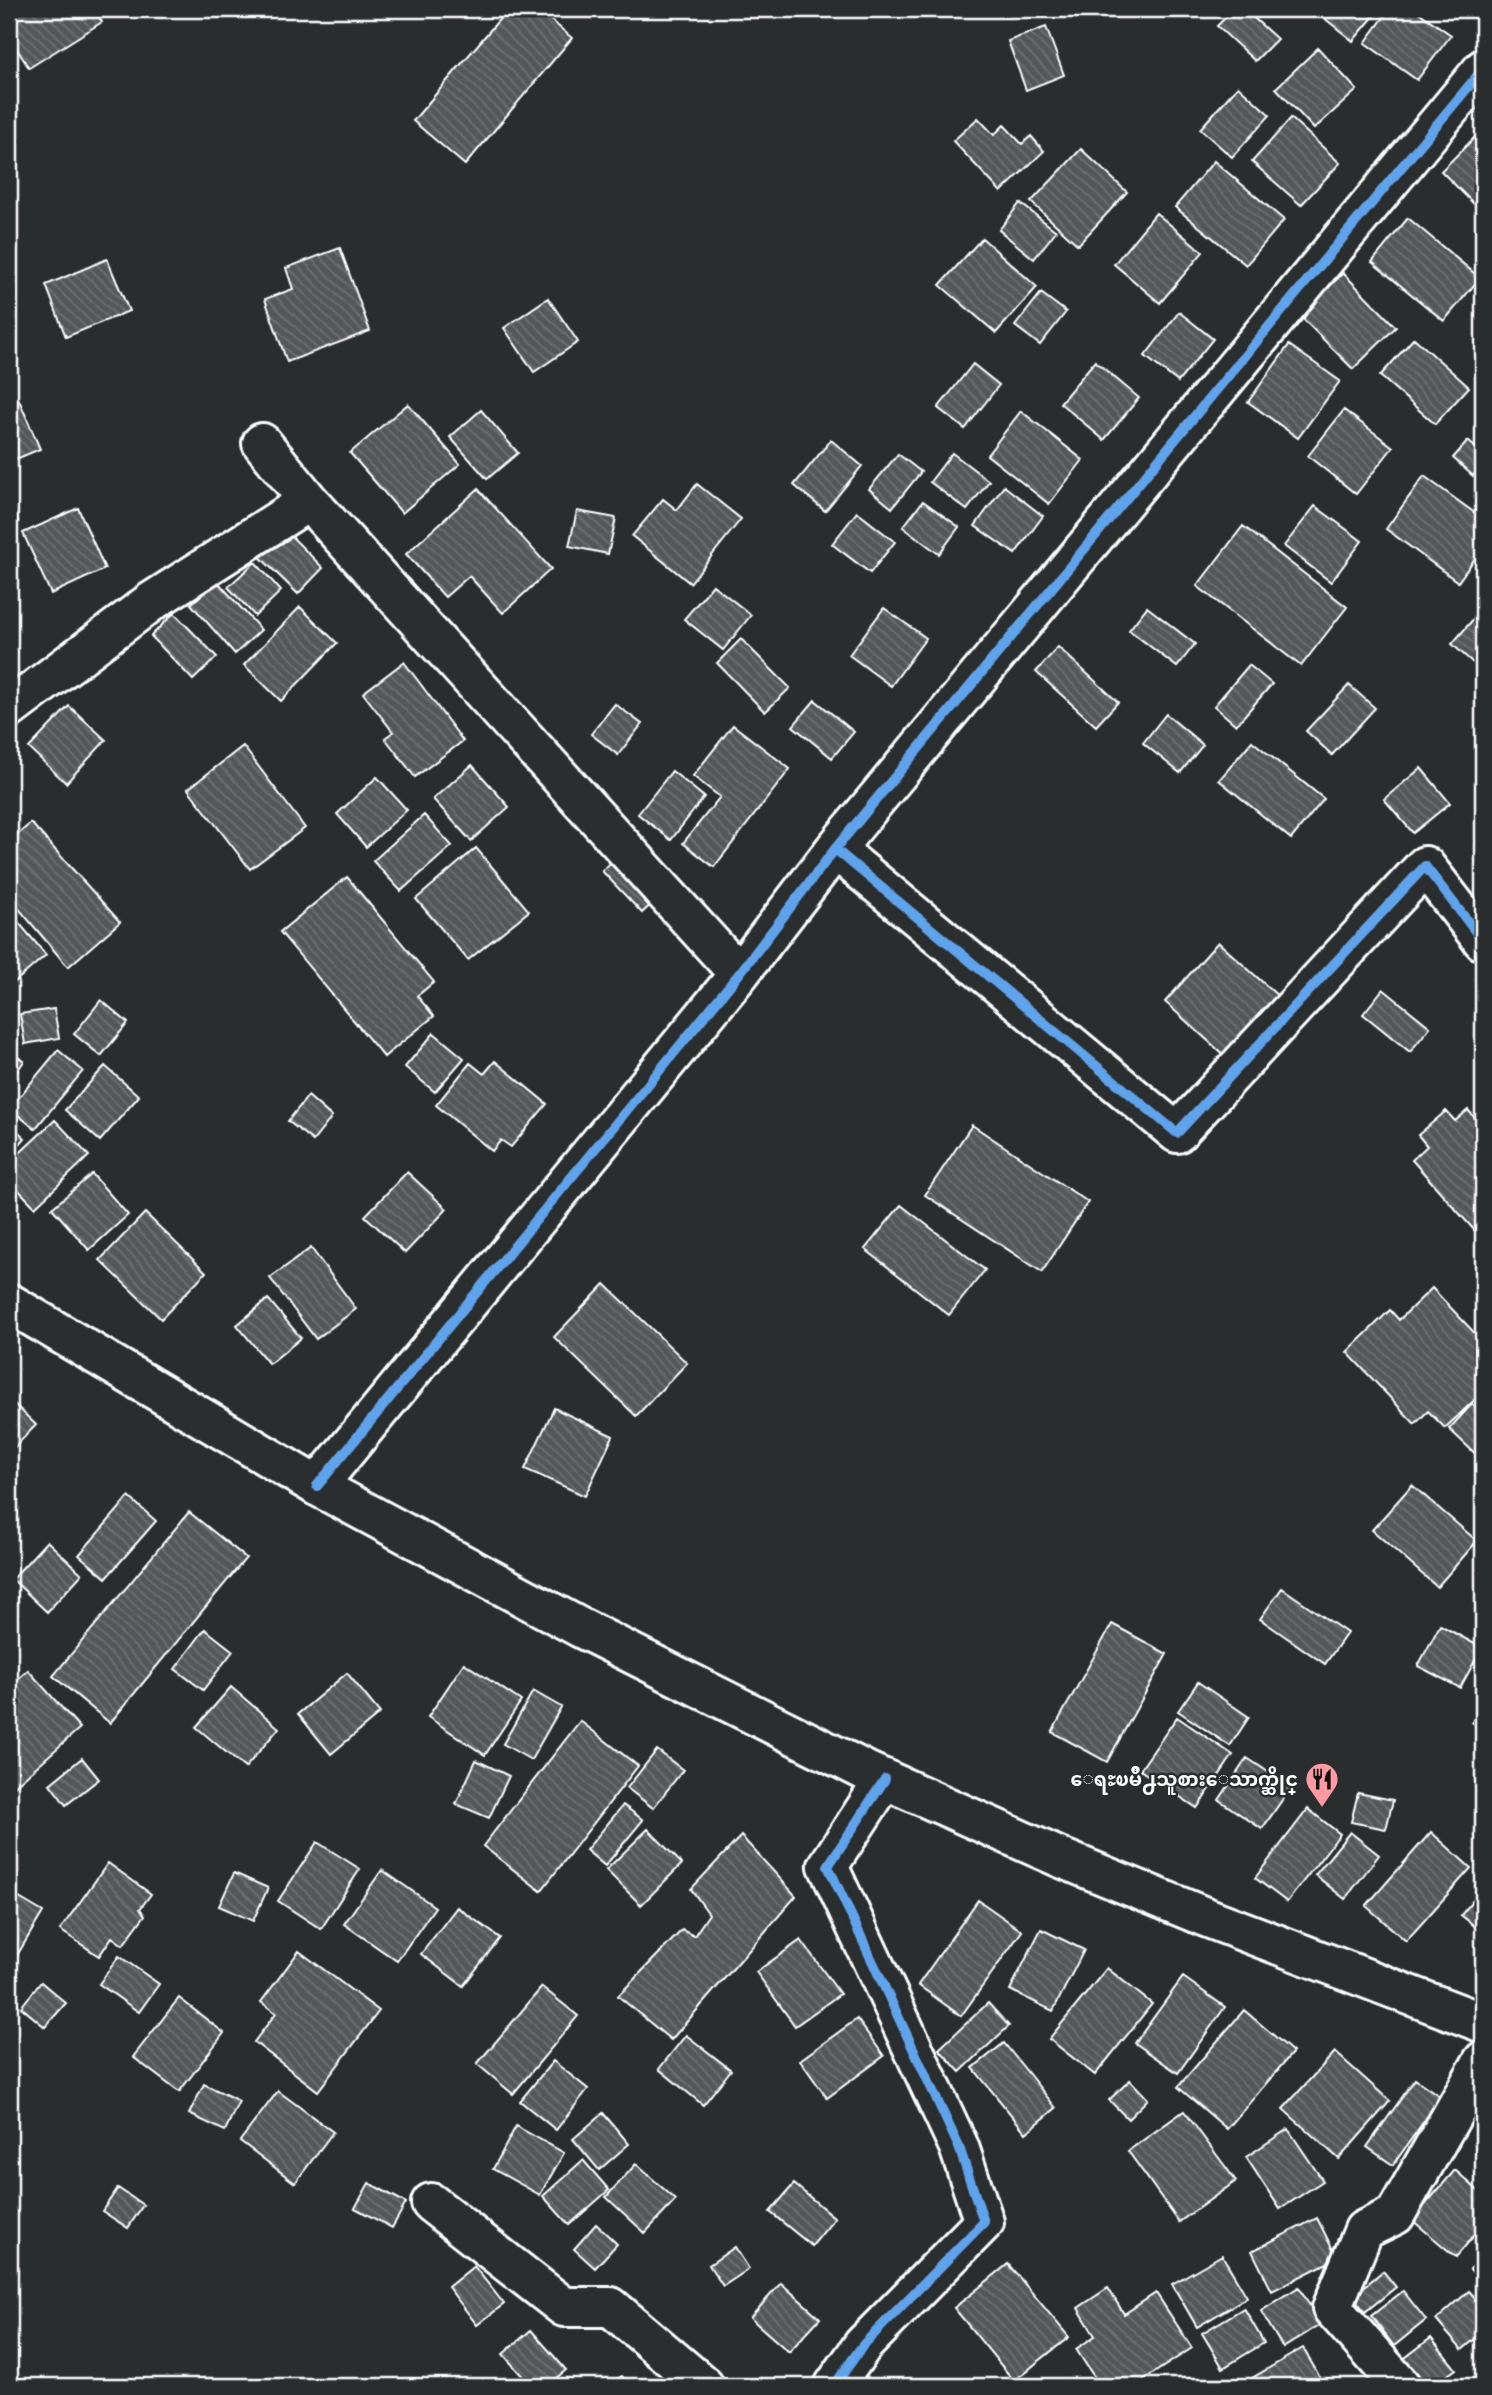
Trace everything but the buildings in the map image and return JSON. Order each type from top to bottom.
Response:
[{"type":"main road","points":[[317,1486],[739,974],[835,849],[1483,69]]},
{"type":"main road","points":[[261,443],[309,501],[739,974]]},
{"type":"main road","points":[[9,709],[151,602],[309,501]]},
{"type":"main road","points":[[835,849],[1177,1133],[1425,866],[1483,941]]},
{"type":"main road","points":[[9,1303],[317,1486],[579,1627],[885,1779],[1061,1858],[1203,1916],[1483,2023]]},
{"type":"main road","points":[[834,2386],[863,2345],[984,2222],[959,2147],[828,1866],[885,1779]]},
{"type":"main road","points":[[1401,2386],[1332,2308],[1364,2230],[1395,2215],[1483,2061]]},
{"type":"main road","points":[[431,2203],[565,2307],[611,2306],[704,2386]]},
{"type":"cycle path","points":[[317,1486],[739,974],[835,849],[1483,69]]},
{"type":"cycle path","points":[[835,849],[1177,1133],[1425,866],[1483,941]]},
{"type":"cycle path","points":[[834,2386],[863,2345],[984,2222],[959,2147],[828,1866],[885,1779]]},
{"type":"place","name":"ေရႊၿမိဳ႕သူစားေသာက္ဆိုင္","points":[[1322,1809]]}]
